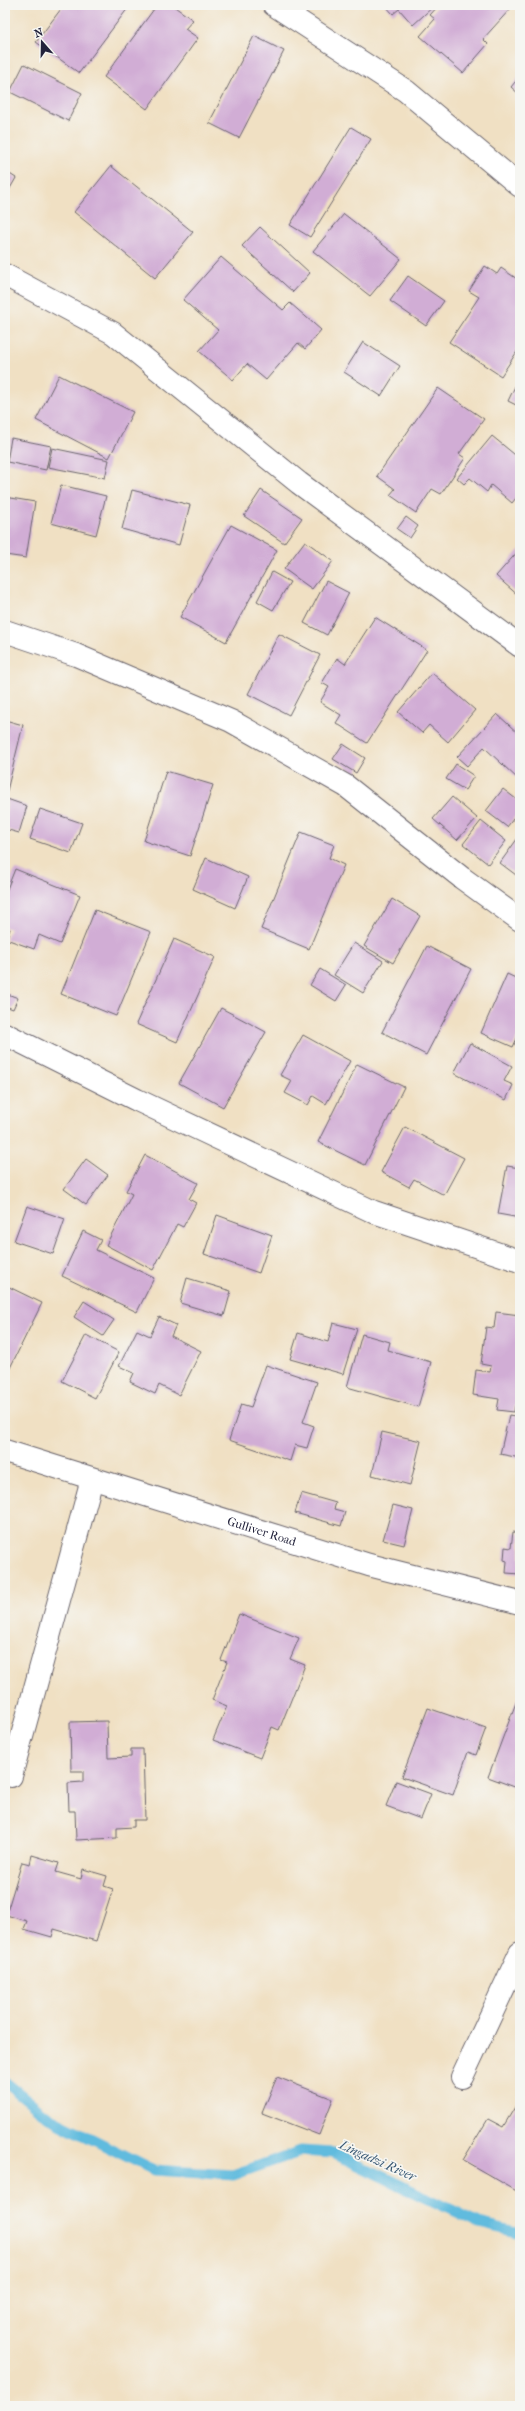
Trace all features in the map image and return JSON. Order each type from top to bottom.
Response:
[{"type":"street","points":[[274,5],[406,91],[520,186]]},
{"type":"street","points":[[5,275],[113,333],[299,483],[520,646]]},
{"type":"street","points":[[5,631],[76,655],[231,721],[346,786],[462,878],[520,920]]},
{"type":"street","points":[[5,1034],[137,1100],[374,1212],[520,1261]]},
{"type":"street","name":"Gulliver Road","points":[[5,1451],[370,1565],[520,1603]]},
{"type":"street","points":[[11,1776],[92,1479]]},
{"type":"street","points":[[462,2077],[520,1953]]},
{"type":"building","points":[[64,5],[124,5],[128,8],[79,73],[36,42]]},
{"type":"building","points":[[157,5],[172,5],[193,20],[185,29],[198,38],[147,109],[104,77]]},
{"type":"building","points":[[385,5],[435,5],[413,25],[399,9],[393,14]]},
{"type":"building","points":[[439,5],[507,5],[511,8],[483,39],[488,44],[463,73],[420,36],[435,19],[430,15]]},
{"type":"building","points":[[254,36],[284,51],[239,138],[209,123]]},
{"type":"building","points":[[24,64],[82,93],[68,121],[10,92]]},
{"type":"building","points":[[520,76],[520,95],[511,87]]},
{"type":"building","points":[[351,127],[371,139],[310,237],[290,225]]},
{"type":"building","points":[[111,166],[193,232],[155,278],[74,212]]},
{"type":"building","points":[[5,171],[16,178],[5,197]]},
{"type":"building","points":[[344,214],[401,259],[370,296],[313,251]]},
{"type":"building","points":[[260,227],[310,273],[293,292],[242,246]]},
{"type":"building","points":[[221,257],[283,310],[290,303],[321,330],[305,349],[298,343],[266,380],[247,364],[233,380],[199,351],[218,330],[183,300]]},
{"type":"building","points":[[485,266],[497,274],[501,268],[520,281],[520,347],[501,376],[449,342],[479,297],[469,291]]},
{"type":"building","points":[[408,276],[444,301],[426,326],[390,301]]},
{"type":"building","points":[[363,342],[400,366],[381,396],[344,372]]},
{"type":"building","points":[[59,375],[133,412],[109,458],[36,420]]},
{"type":"building","points":[[520,376],[520,407],[508,401]]},
{"type":"building","points":[[438,388],[484,419],[459,454],[465,458],[441,494],[432,489],[416,513],[390,495],[395,489],[377,476]]},
{"type":"building","points":[[492,436],[520,459],[520,493],[512,503],[491,485],[487,492],[470,478],[464,484],[457,478]]},
{"type":"building","points":[[11,438],[51,446],[46,470],[7,462]]},
{"type":"building","points":[[52,448],[109,460],[105,478],[48,467]]},
{"type":"building","points":[[61,485],[106,496],[96,535],[51,523]]},
{"type":"building","points":[[132,490],[190,505],[179,545],[122,529]]},
{"type":"building","points":[[261,490],[302,518],[284,543],[244,516]]},
{"type":"building","points":[[5,497],[35,502],[26,558],[5,555]]},
{"type":"building","points":[[406,517],[418,526],[410,538],[397,529]]},
{"type":"building","points":[[231,525],[277,550],[226,642],[180,617]]},
{"type":"building","points":[[305,541],[333,561],[312,589],[284,569]]},
{"type":"building","points":[[520,549],[520,597],[496,576]]},
{"type":"building","points":[[272,572],[290,582],[273,610],[257,601]]},
{"type":"building","points":[[326,581],[349,593],[327,635],[304,623]]},
{"type":"building","points":[[375,617],[427,650],[367,743],[336,723],[341,715],[320,702],[329,687],[322,683],[337,658],[345,664]]},
{"type":"building","points":[[279,634],[320,655],[289,715],[248,694]]},
{"type":"building","points":[[432,673],[475,710],[448,742],[429,725],[422,733],[398,712]]},
{"type":"building","points":[[497,714],[520,735],[520,781],[484,747],[467,766],[457,757]]},
{"type":"building","points":[[5,720],[23,725],[6,795],[5,795]]},
{"type":"building","points":[[343,744],[365,758],[356,773],[333,759]]},
{"type":"building","points":[[456,764],[474,776],[465,790],[446,779]]},
{"type":"building","points":[[166,771],[213,785],[190,856],[144,841]]},
{"type":"building","points":[[503,789],[520,802],[520,810],[507,827],[486,811]]},
{"type":"building","points":[[452,797],[477,818],[457,840],[433,819]]},
{"type":"building","points":[[7,799],[27,806],[19,833],[5,829]]},
{"type":"building","points":[[40,809],[82,823],[71,853],[30,839]]},
{"type":"building","points":[[481,821],[506,841],[488,864],[463,844]]},
{"type":"building","points":[[301,832],[334,845],[329,858],[344,865],[309,949],[261,929]]},
{"type":"building","points":[[520,835],[520,878],[500,863]]},
{"type":"building","points":[[206,858],[248,877],[235,908],[193,889]]},
{"type":"building","points":[[15,869],[80,895],[60,944],[39,935],[34,949],[6,939],[10,929],[5,927],[5,894]]},
{"type":"building","points":[[392,899],[420,916],[393,963],[364,946]]},
{"type":"building","points":[[95,910],[151,932],[116,1016],[61,994]]},
{"type":"building","points":[[174,939],[215,957],[177,1042],[136,1024]]},
{"type":"building","points":[[354,943],[383,961],[363,993],[334,975]]},
{"type":"building","points":[[427,946],[471,969],[426,1055],[382,1032]]},
{"type":"building","points":[[320,969],[346,985],[336,1001],[310,985]]},
{"type":"building","points":[[507,974],[520,980],[520,1032],[513,1047],[481,1033]]},
{"type":"building","points":[[5,993],[18,998],[13,1009],[5,1006]]},
{"type":"building","points":[[221,1008],[266,1032],[223,1107],[179,1083]]},
{"type":"building","points":[[303,1035],[350,1061],[326,1104],[313,1096],[308,1105],[285,1093],[292,1081],[280,1075]]},
{"type":"building","points":[[470,1043],[512,1066],[504,1081],[513,1085],[506,1100],[454,1073]]},
{"type":"building","points":[[357,1064],[404,1087],[365,1165],[318,1142]]},
{"type":"building","points":[[405,1127],[464,1158],[444,1195],[414,1179],[409,1187],[381,1172]]},
{"type":"building","points":[[145,1155],[198,1183],[189,1199],[196,1203],[183,1227],[177,1224],[153,1270],[106,1245],[132,1194],[126,1191]]},
{"type":"building","points":[[86,1159],[108,1175],[86,1205],[64,1189]]},
{"type":"building","points":[[507,1166],[520,1168],[520,1218],[498,1214]]},
{"type":"building","points":[[27,1206],[65,1219],[53,1254],[14,1241]]},
{"type":"building","points":[[217,1215],[272,1235],[259,1273],[204,1254]]},
{"type":"building","points":[[83,1231],[101,1240],[96,1250],[154,1278],[137,1312],[62,1276]]},
{"type":"building","points":[[187,1278],[231,1291],[224,1316],[180,1303]]},
{"type":"building","points":[[5,1285],[42,1303],[5,1378]]},
{"type":"building","points":[[84,1301],[114,1320],[103,1336],[74,1317]]},
{"type":"building","points":[[496,1312],[520,1315],[520,1406],[515,1406],[514,1412],[497,1410],[499,1399],[473,1395],[476,1370],[490,1372],[491,1366],[481,1364],[486,1327],[494,1328]]},
{"type":"building","points":[[159,1317],[176,1325],[171,1336],[201,1351],[179,1395],[159,1385],[155,1394],[130,1382],[134,1373],[119,1366],[137,1330],[150,1336]]},
{"type":"building","points":[[333,1323],[357,1329],[343,1374],[290,1359],[298,1333],[328,1342]]},
{"type":"building","points":[[362,1334],[390,1342],[388,1350],[431,1362],[418,1407],[347,1387]]},
{"type":"building","points":[[86,1335],[119,1352],[95,1398],[62,1381]]},
{"type":"building","points":[[266,1365],[317,1382],[303,1422],[314,1426],[307,1448],[295,1445],[290,1461],[229,1440],[241,1404],[251,1407]]},
{"type":"building","points":[[509,1415],[520,1417],[520,1458],[500,1454]]},
{"type":"building","points":[[382,1432],[421,1441],[410,1485],[372,1475]]},
{"type":"building","points":[[301,1493],[336,1503],[334,1509],[345,1512],[341,1526],[295,1513]]},
{"type":"building","points":[[393,1505],[413,1510],[404,1545],[383,1540]]},
{"type":"building","points":[[513,1532],[520,1533],[520,1574],[506,1573],[507,1561],[504,1560],[505,1547],[511,1548]]},
{"type":"building","points":[[239,1614],[299,1638],[290,1659],[305,1665],[279,1730],[272,1727],[260,1758],[213,1740],[227,1706],[212,1700],[227,1662],[221,1660]]},
{"type":"building","points":[[520,1692],[520,1789],[488,1777]]},
{"type":"building","points":[[428,1708],[486,1728],[476,1755],[468,1752],[453,1795],[402,1777]]},
{"type":"building","points":[[107,1721],[108,1758],[131,1757],[131,1749],[143,1749],[145,1820],[134,1820],[134,1827],[117,1828],[117,1838],[76,1840],[75,1811],[69,1811],[68,1783],[83,1782],[83,1771],[71,1771],[70,1722]]},
{"type":"building","points":[[396,1781],[431,1794],[421,1819],[386,1806]]},
{"type":"building","points":[[32,1855],[59,1863],[56,1872],[81,1879],[83,1869],[107,1876],[104,1886],[113,1889],[96,1941],[54,1929],[52,1937],[24,1929],[27,1921],[6,1915],[22,1862],[30,1864]]},
{"type":"building","points":[[277,2077],[333,2099],[319,2135],[262,2113]]},
{"type":"building","points":[[518,2102],[520,2103],[520,2193],[463,2160],[488,2119],[503,2127]]},
{"type":"waterway","name":"Lingadzi River","points":[[5,2082],[50,2118],[154,2170],[233,2175],[301,2151],[333,2153],[479,2223],[520,2233]]}]
